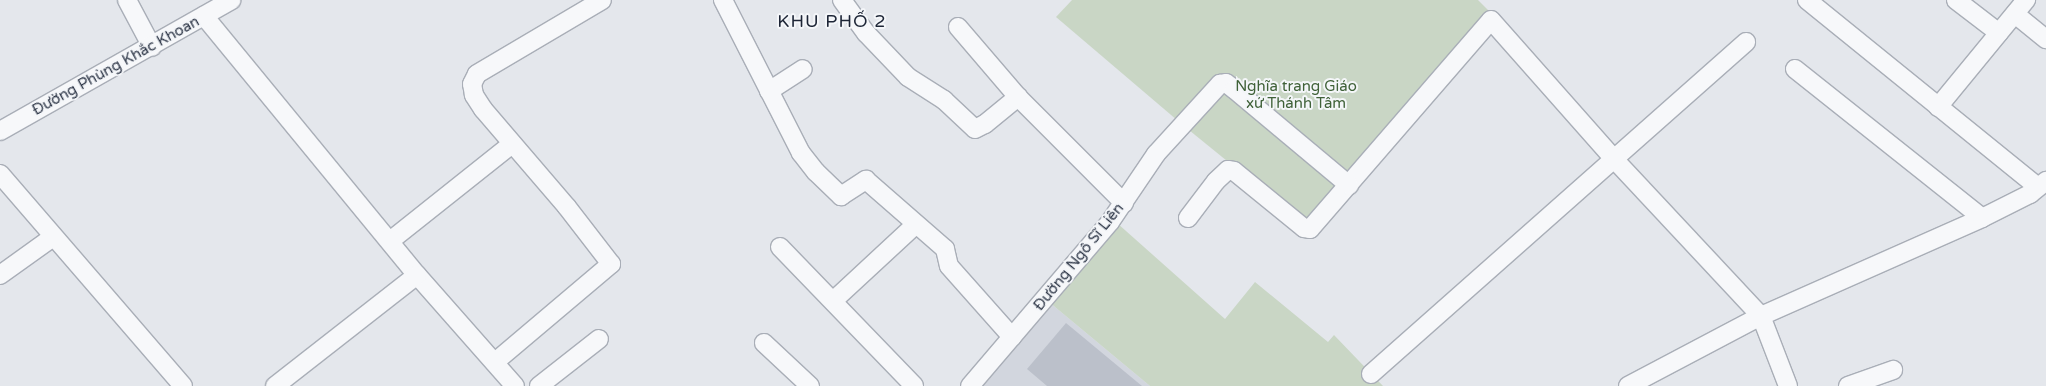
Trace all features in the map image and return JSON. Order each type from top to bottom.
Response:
[{"type":"street","points":[[127,0],[152,47]]},
{"type":"street","name":"Đường Phùng Khắc Khoan","points":[[0,131],[152,47],[232,0]]},
{"type":"street","points":[[494,362],[611,264],[567,207],[512,144],[474,95],[472,84],[477,74],[602,0]]},
{"type":"street","points":[[723,0],[801,153],[816,172],[841,196],[866,180],[945,250],[949,266],[1012,337]]},
{"type":"street","points":[[842,0],[866,33],[908,77],[944,100],[975,129],[985,124],[1018,97]]},
{"type":"street","points":[[1956,0],[1998,33]]},
{"type":"street","points":[[1938,107],[2026,0]]},
{"type":"street","points":[[1628,386],[1650,372],[1761,316],[1982,218],[2030,194],[2042,184],[1938,107],[1813,2]]},
{"type":"street","points":[[2015,14],[2046,39]]},
{"type":"street","points":[[204,16],[417,274],[515,386]]},
{"type":"street","points":[[1188,218],[1216,181],[1228,170],[1234,171],[1304,228],[1310,229],[1491,20],[1614,159],[1761,316],[1788,386]]},
{"type":"street","points":[[958,27],[1018,97],[1124,203]]},
{"type":"street","points":[[1372,374],[1746,42]]},
{"type":"street","points":[[769,91],[803,69]]},
{"type":"street","points":[[1795,69],[1982,218]]},
{"type":"street","name":"Đường Ngô Sĩ Liên","points":[[970,386],[1110,222],[1156,154],[1184,126],[1220,84],[1226,83],[1348,185]]},
{"type":"street","points":[[390,241],[512,144]]},
{"type":"street","points":[[0,174],[183,386]]},
{"type":"street","points":[[833,301],[915,225]]},
{"type":"street","points":[[0,275],[53,237]]},
{"type":"street","points":[[780,247],[914,386]]},
{"type":"street","points":[[275,386],[417,274]]},
{"type":"street","points":[[539,386],[599,339]]},
{"type":"street","points":[[764,343],[810,386]]},
{"type":"street","points":[[1848,386],[1893,370]]},
{"type":"shaded area","points":[[1049,302],[1150,386],[977,386]]},
{"type":"green space","name":"Nghĩa trang Giáo xứ Thánh Tâm","points":[[1072,0],[1478,0],[1492,14],[1306,225],[1184,126],[1056,17]]},
{"type":"green space","points":[[1117,223],[1225,319],[1255,282],[1328,342],[1334,335],[1383,386],[1150,386],[1049,302]]},
{"type":"building","points":[[1066,323],[1142,386],[1047,386],[1027,369]]},
{"type":"district","name":"KHU PHỐ 2","points":[[832,21]]}]
